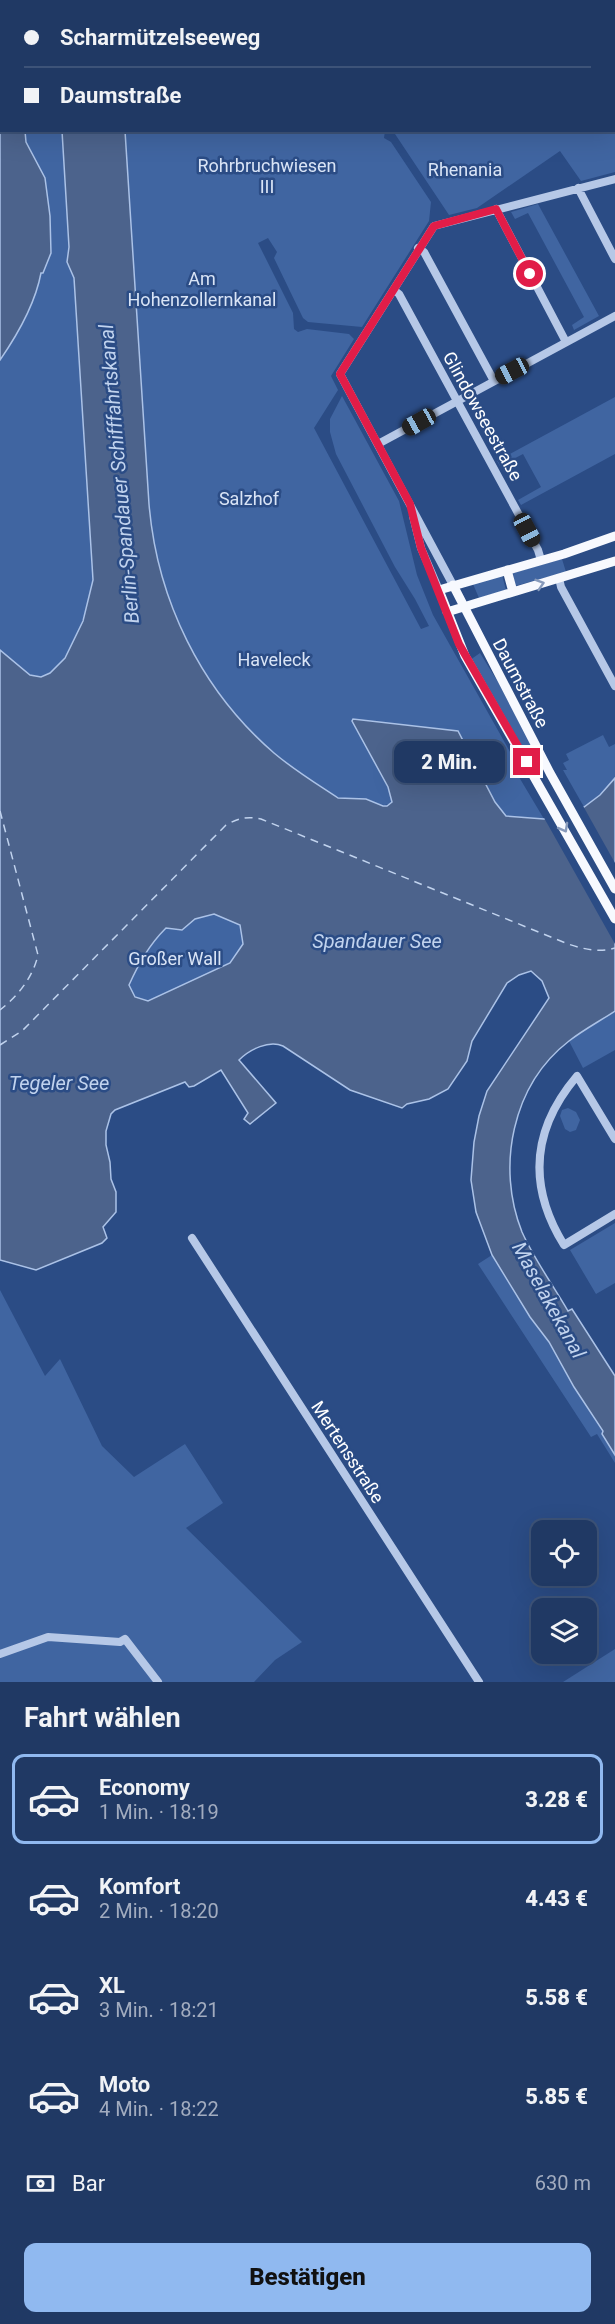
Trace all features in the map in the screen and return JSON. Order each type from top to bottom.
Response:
[{"type":"main road","points":[[439,590],[615,536]]},
{"type":"main road","points":[[447,612],[615,561]]},
{"type":"main road","points":[[507,570],[513,592]]},
{"type":"main road","name":"Daumstraße","points":[[453,585],[550,773],[615,889]]},
{"type":"main road","name":"Daumstraße","points":[[439,590],[459,644],[470,666],[536,777],[615,919]]},
{"type":"street","points":[[453,585],[340,374],[434,226],[615,179]]},
{"type":"street","points":[[578,188],[615,259]]},
{"type":"street","points":[[496,209],[566,342]]},
{"type":"street","points":[[418,248],[424,252],[494,381]]},
{"type":"street","name":"Glindowseestraße","points":[[393,290],[399,294],[458,401],[533,540],[541,560]]},
{"type":"street","points":[[378,444],[615,316]]},
{"type":"street","points":[[410,504],[421,548],[439,590]]},
{"type":"street","points":[[559,578],[561,587],[615,686]]},
{"type":"street","points":[[615,1139],[577,1076],[563,1092],[552,1111],[544,1130],[540,1154],[540,1183],[545,1206],[564,1245],[615,1214]]},
{"type":"street","name":"Mertensstraße","points":[[192,1239],[479,1682]]},
{"type":"street","points":[[0,1654],[48,1636],[120,1642],[125,1638],[158,1682]]},
{"type":"green space","points":[[25,132],[62,132],[69,247],[67,262],[74,278],[93,580],[74,643],[59,664],[49,673],[32,679],[0,650],[0,360],[25,318],[41,272],[51,253],[45,179],[26,142]]},
{"type":"green space","points":[[125,132],[385,132],[384,138],[391,142],[431,202],[429,221],[362,327],[308,322],[303,318],[274,258],[277,252],[268,238],[258,243],[293,313],[294,329],[298,332],[307,329],[349,334],[354,339],[331,376],[338,390],[314,428],[421,629],[429,626],[395,567],[336,454],[330,432],[330,419],[342,396],[399,501],[417,575],[433,615],[518,766],[513,767],[544,819],[506,816],[495,802],[353,720],[388,787],[392,802],[388,804],[381,805],[367,799],[345,800],[335,797],[267,747],[239,719],[215,688],[194,654],[177,619],[163,581],[154,543],[149,504]]},
{"type":"green space","name":"Rhenania","points":[[394,132],[615,132],[615,172],[581,181],[560,151],[477,208],[449,215]]},
{"type":"green space","points":[[538,204],[599,316],[574,330],[572,325],[584,317],[528,213],[515,219],[511,212]]},
{"type":"green space","points":[[615,397],[615,454],[521,505],[518,500],[541,487],[523,454],[500,466],[497,461]]},
{"type":"green space","points":[[562,559],[566,572],[515,586],[513,573]]},
{"type":"green space","points":[[502,575],[506,590],[479,598],[473,584]]},
{"type":"green space","points":[[480,653],[498,682],[543,768],[534,770],[470,660]]},
{"type":"green space","points":[[603,735],[609,747],[615,744],[615,778],[600,795],[584,807],[563,770],[567,770],[563,763],[569,760],[566,754]]},
{"type":"green space","name":"Großer Wall","points":[[214,914],[241,925],[243,944],[230,963],[148,1001],[135,997],[129,985],[154,941],[166,928],[182,930],[195,919]]},
{"type":"green space","points":[[615,1011],[615,1050],[583,1068],[569,1041]]},
{"type":"green space","points":[[568,1108],[576,1112],[580,1120],[576,1130],[570,1132],[565,1129],[560,1116],[562,1110]]},
{"type":"green space","points":[[615,1223],[615,1283],[596,1294],[570,1250]]},
{"type":"green space","points":[[492,1255],[530,1317],[549,1342],[574,1387],[603,1431],[602,1434],[615,1455],[615,1463],[597,1434],[591,1437],[478,1264]]},
{"type":"green space","points":[[0,1290],[45,1376],[60,1359],[102,1446],[134,1477],[185,1444],[223,1503],[186,1528],[302,1642],[275,1660],[254,1682],[0,1682]]},
{"type":"green space","points":[[615,1649],[615,1682],[563,1682],[591,1664],[597,1664],[597,1660]]},
{"type":"water","points":[[0,132],[25,132],[26,142],[45,178],[50,216],[51,253],[41,273],[35,296],[25,319],[0,360]]},
{"type":"water","name":"Spandauer See","points":[[62,132],[125,132],[149,504],[162,575],[187,641],[204,672],[248,728],[274,753],[338,798],[366,799],[387,806],[392,802],[388,787],[352,721],[353,719],[458,731],[495,802],[506,816],[544,819],[584,807],[600,795],[615,778],[615,1011],[569,1041],[550,1059],[534,1080],[522,1104],[514,1129],[510,1155],[510,1181],[514,1207],[522,1232],[532,1252],[568,1311],[572,1309],[615,1376],[615,1455],[549,1342],[530,1317],[492,1255],[476,1212],[471,1180],[474,1142],[487,1091],[549,998],[542,981],[531,971],[507,983],[472,1041],[467,1061],[448,1089],[429,1099],[407,1104],[402,1108],[350,1090],[283,1046],[272,1044],[254,1049],[239,1060],[276,1103],[250,1124],[244,1119],[248,1113],[221,1070],[194,1086],[189,1087],[185,1082],[115,1110],[111,1114],[106,1131],[111,1179],[116,1192],[116,1212],[103,1227],[107,1238],[102,1243],[36,1270],[0,1260],[0,650],[30,675],[41,677],[50,673],[65,658],[83,621],[93,580],[74,278],[67,262],[69,247]],"holes":[[[214,914],[240,925],[243,944],[230,963],[148,1001],[135,997],[129,985],[154,941],[166,928],[182,930],[195,919]]]},
{"type":"pier","points":[[582,804],[615,863],[615,944],[543,816]]},
{"type":"ferry route","points":[[0,811],[38,955],[24,985],[0,1010]]},
{"type":"ferry route","points":[[0,1045],[22,1031],[226,825],[243,818],[261,819],[568,944],[585,949],[615,948]]},
{"type":"route","points":[[527,762],[459,644],[421,548],[410,504],[340,374],[428,232],[434,226],[496,209],[530,274]]},
{"type":"park label","name":"Rohrbruchwiesen III","points":[[267,175]]},
{"type":"park label","name":"Am Hohenzollernkanal","points":[[202,288]]},
{"type":"park label","name":"Salzhof","points":[[249,498]]},
{"type":"park label","name":"Haveleck","points":[[274,659]]},
{"type":"water label","name":"Berlin-Spandauer Schifffahrtskanal","points":[[119,474]]},
{"type":"water label","name":"Tegeler See","points":[[59,1083]]},
{"type":"water label","name":"Maselakekanal","points":[[549,1300]]}]
